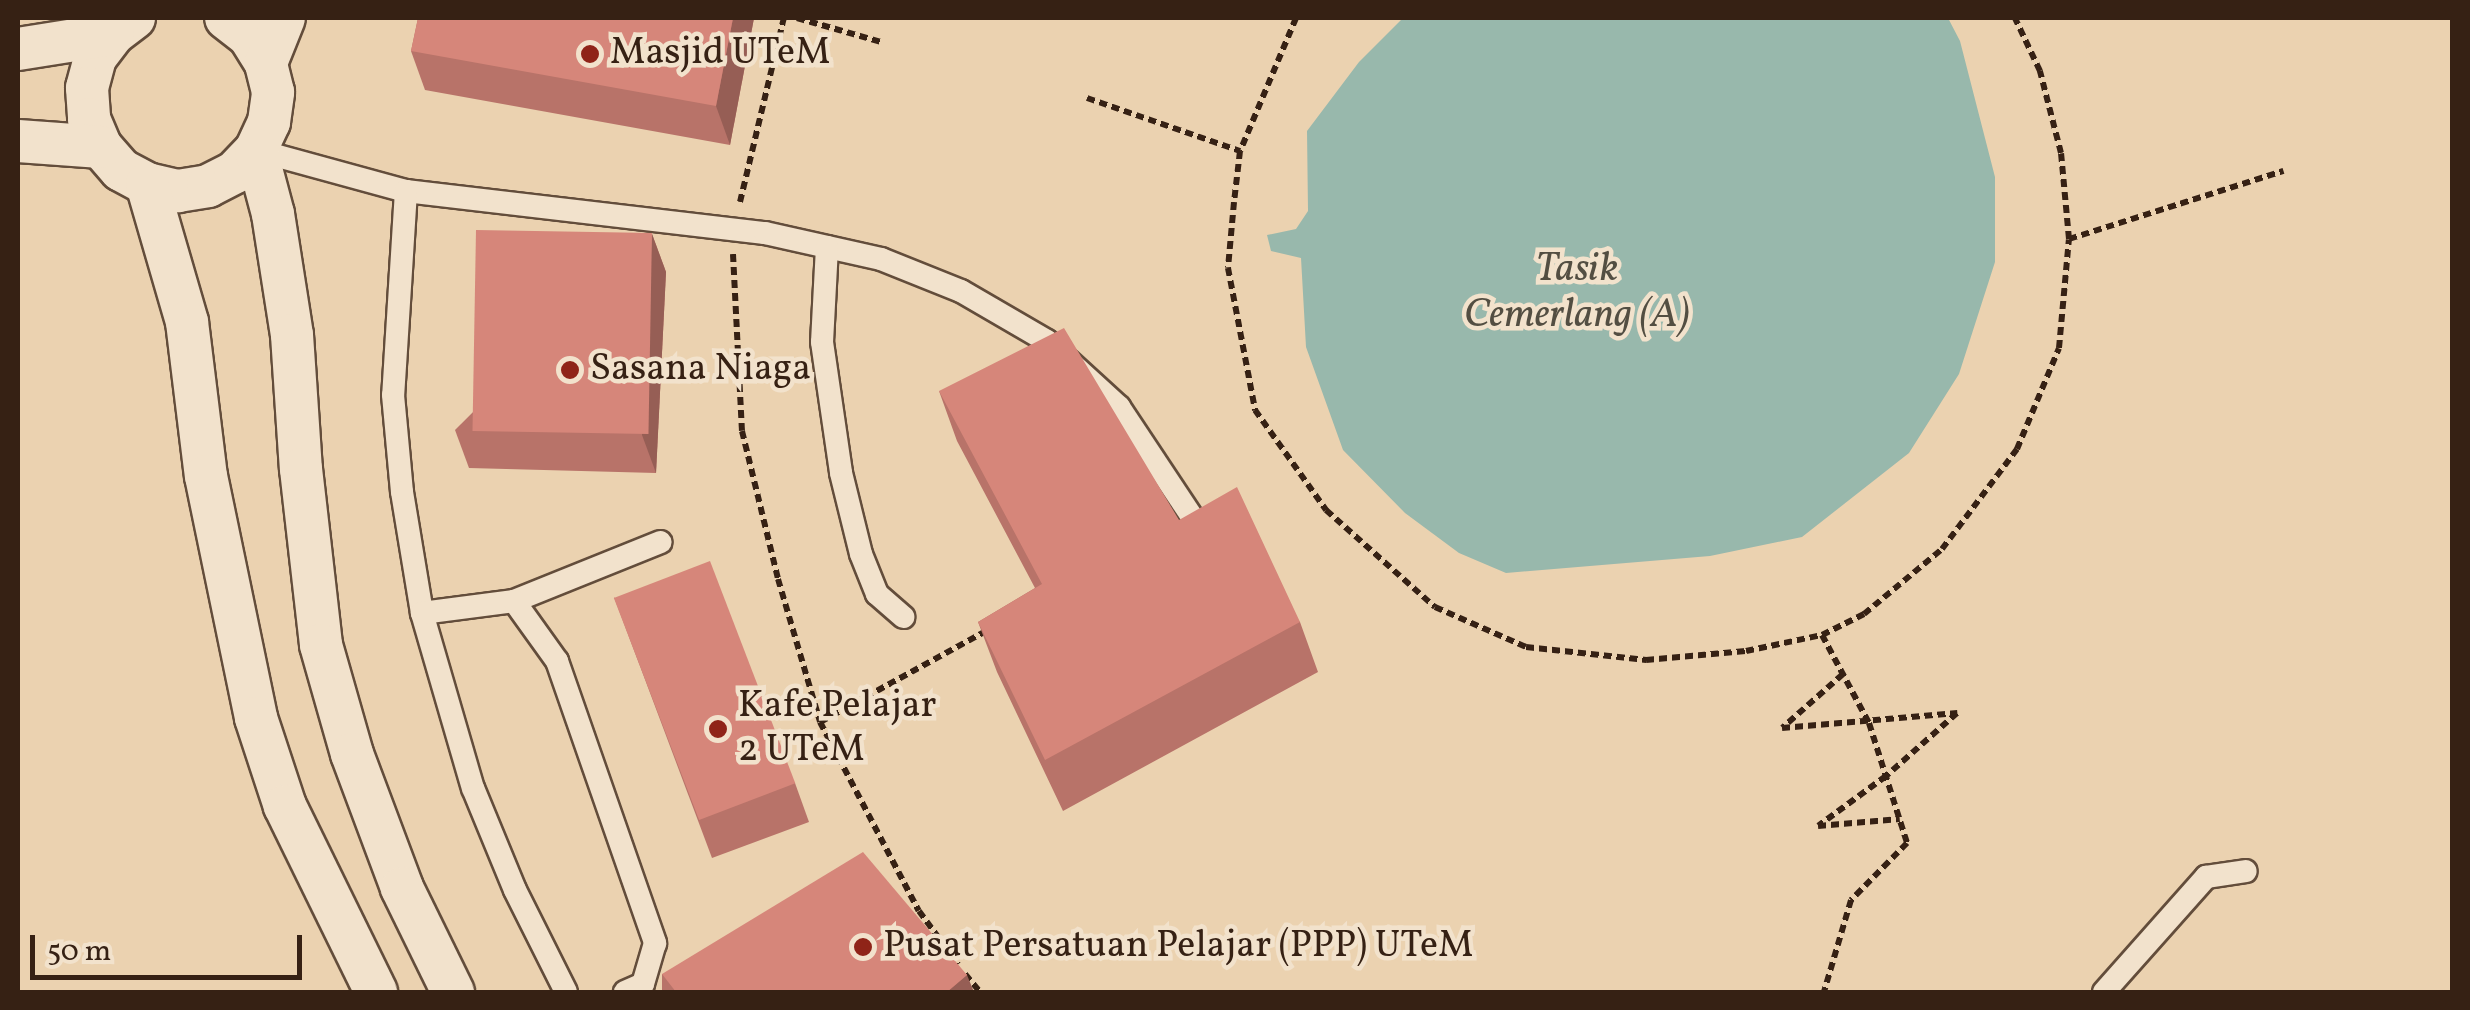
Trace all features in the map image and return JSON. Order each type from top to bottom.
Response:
[{"type":"street","points":[[124,26],[95,58],[87,88],[89,118],[101,146],[121,170],[147,184],[178,190],[208,186],[236,172],[256,150],[269,122],[273,92],[266,62],[250,36],[226,18]]},
{"type":"street","points":[[266,62],[284,18]]},
{"type":"street","points":[[18,49],[124,26]]},
{"type":"street","points":[[18,141],[101,146]]},
{"type":"street","points":[[256,150],[273,214],[292,334],[301,468],[321,644],[352,754],[396,872],[453,992]]},
{"type":"street","points":[[147,184],[188,322],[206,476],[256,718],[285,806],[376,992]]},
{"type":"lane","points":[[256,150],[406,191],[736,229],[882,259],[961,291],[1046,341],[1120,406],[1198,526]]},
{"type":"lane","points":[[406,191],[394,395],[402,492],[422,613],[473,788],[566,992]]},
{"type":"lane","points":[[827,247],[822,342],[840,473],[861,554],[878,594],[903,617]]},
{"type":"lane","points":[[422,613],[514,601],[661,542]]},
{"type":"lane","points":[[514,601],[558,661],[656,943],[634,988]]},
{"type":"lane","points":[[2104,992],[2206,877],[2246,871]]},
{"type":"lane","points":[[634,988],[678,968]]},
{"type":"path","points":[[784,18],[736,229],[733,277],[742,431],[757,500],[820,722],[918,912],[980,992]]},
{"type":"path","points":[[796,18],[882,42]]},
{"type":"path","points":[[1296,18],[1240,151],[1228,268],[1255,410],[1326,510],[1434,607],[1526,647],[1646,660],[1746,650],[1822,635],[1864,614],[1942,549],[2017,449],[2059,348],[2068,238],[2061,153],[2040,71],[2015,18]]},
{"type":"path","points":[[1086,98],[1240,151]]},
{"type":"path","points":[[2068,238],[2284,172]]},
{"type":"path","points":[[820,722],[996,626]]},
{"type":"path","points":[[1822,635],[1869,723],[1907,843],[1851,900],[1824,992]]},
{"type":"path","points":[[1843,674],[1782,728],[1958,714],[1886,776],[1818,826],[1900,819]]},
{"type":"water","name":"Tasik Cemerlang (A)","points":[[1403,18],[1948,18],[1960,41],[1995,177],[1995,262],[1959,374],[1909,453],[1802,537],[1710,556],[1506,573],[1459,553],[1405,513],[1343,450],[1306,347],[1301,258],[1271,251],[1267,235],[1296,229],[1308,211],[1307,131],[1359,62]]},
{"type":"building","points":[[418,18],[733,18],[716,106],[411,51]]},
{"type":"building","name":"Sasana Niaga","points":[[476,230],[652,233],[648,434],[472,431]]},
{"type":"building","points":[[1064,328],[1179,520],[1237,487],[1300,622],[1045,760],[978,622],[1042,584],[939,391]]},
{"type":"building","name":"Kafe Pelajar 2 UTeM","points":[[710,561],[795,783],[699,820],[614,598]]},
{"type":"building","points":[[863,852],[967,975],[947,992],[676,992],[662,974]]},
{"type":"place","name":"Masjid UTeM","points":[[590,54]]},
{"type":"place","name":"Sasana Niaga","points":[[570,370]]},
{"type":"place","name":"Kafe Pelajar 2 UTeM","points":[[718,729]]},
{"type":"place","name":"Pusat Persatuan Pelajar (PPP) UTeM","points":[[863,947]]}]
